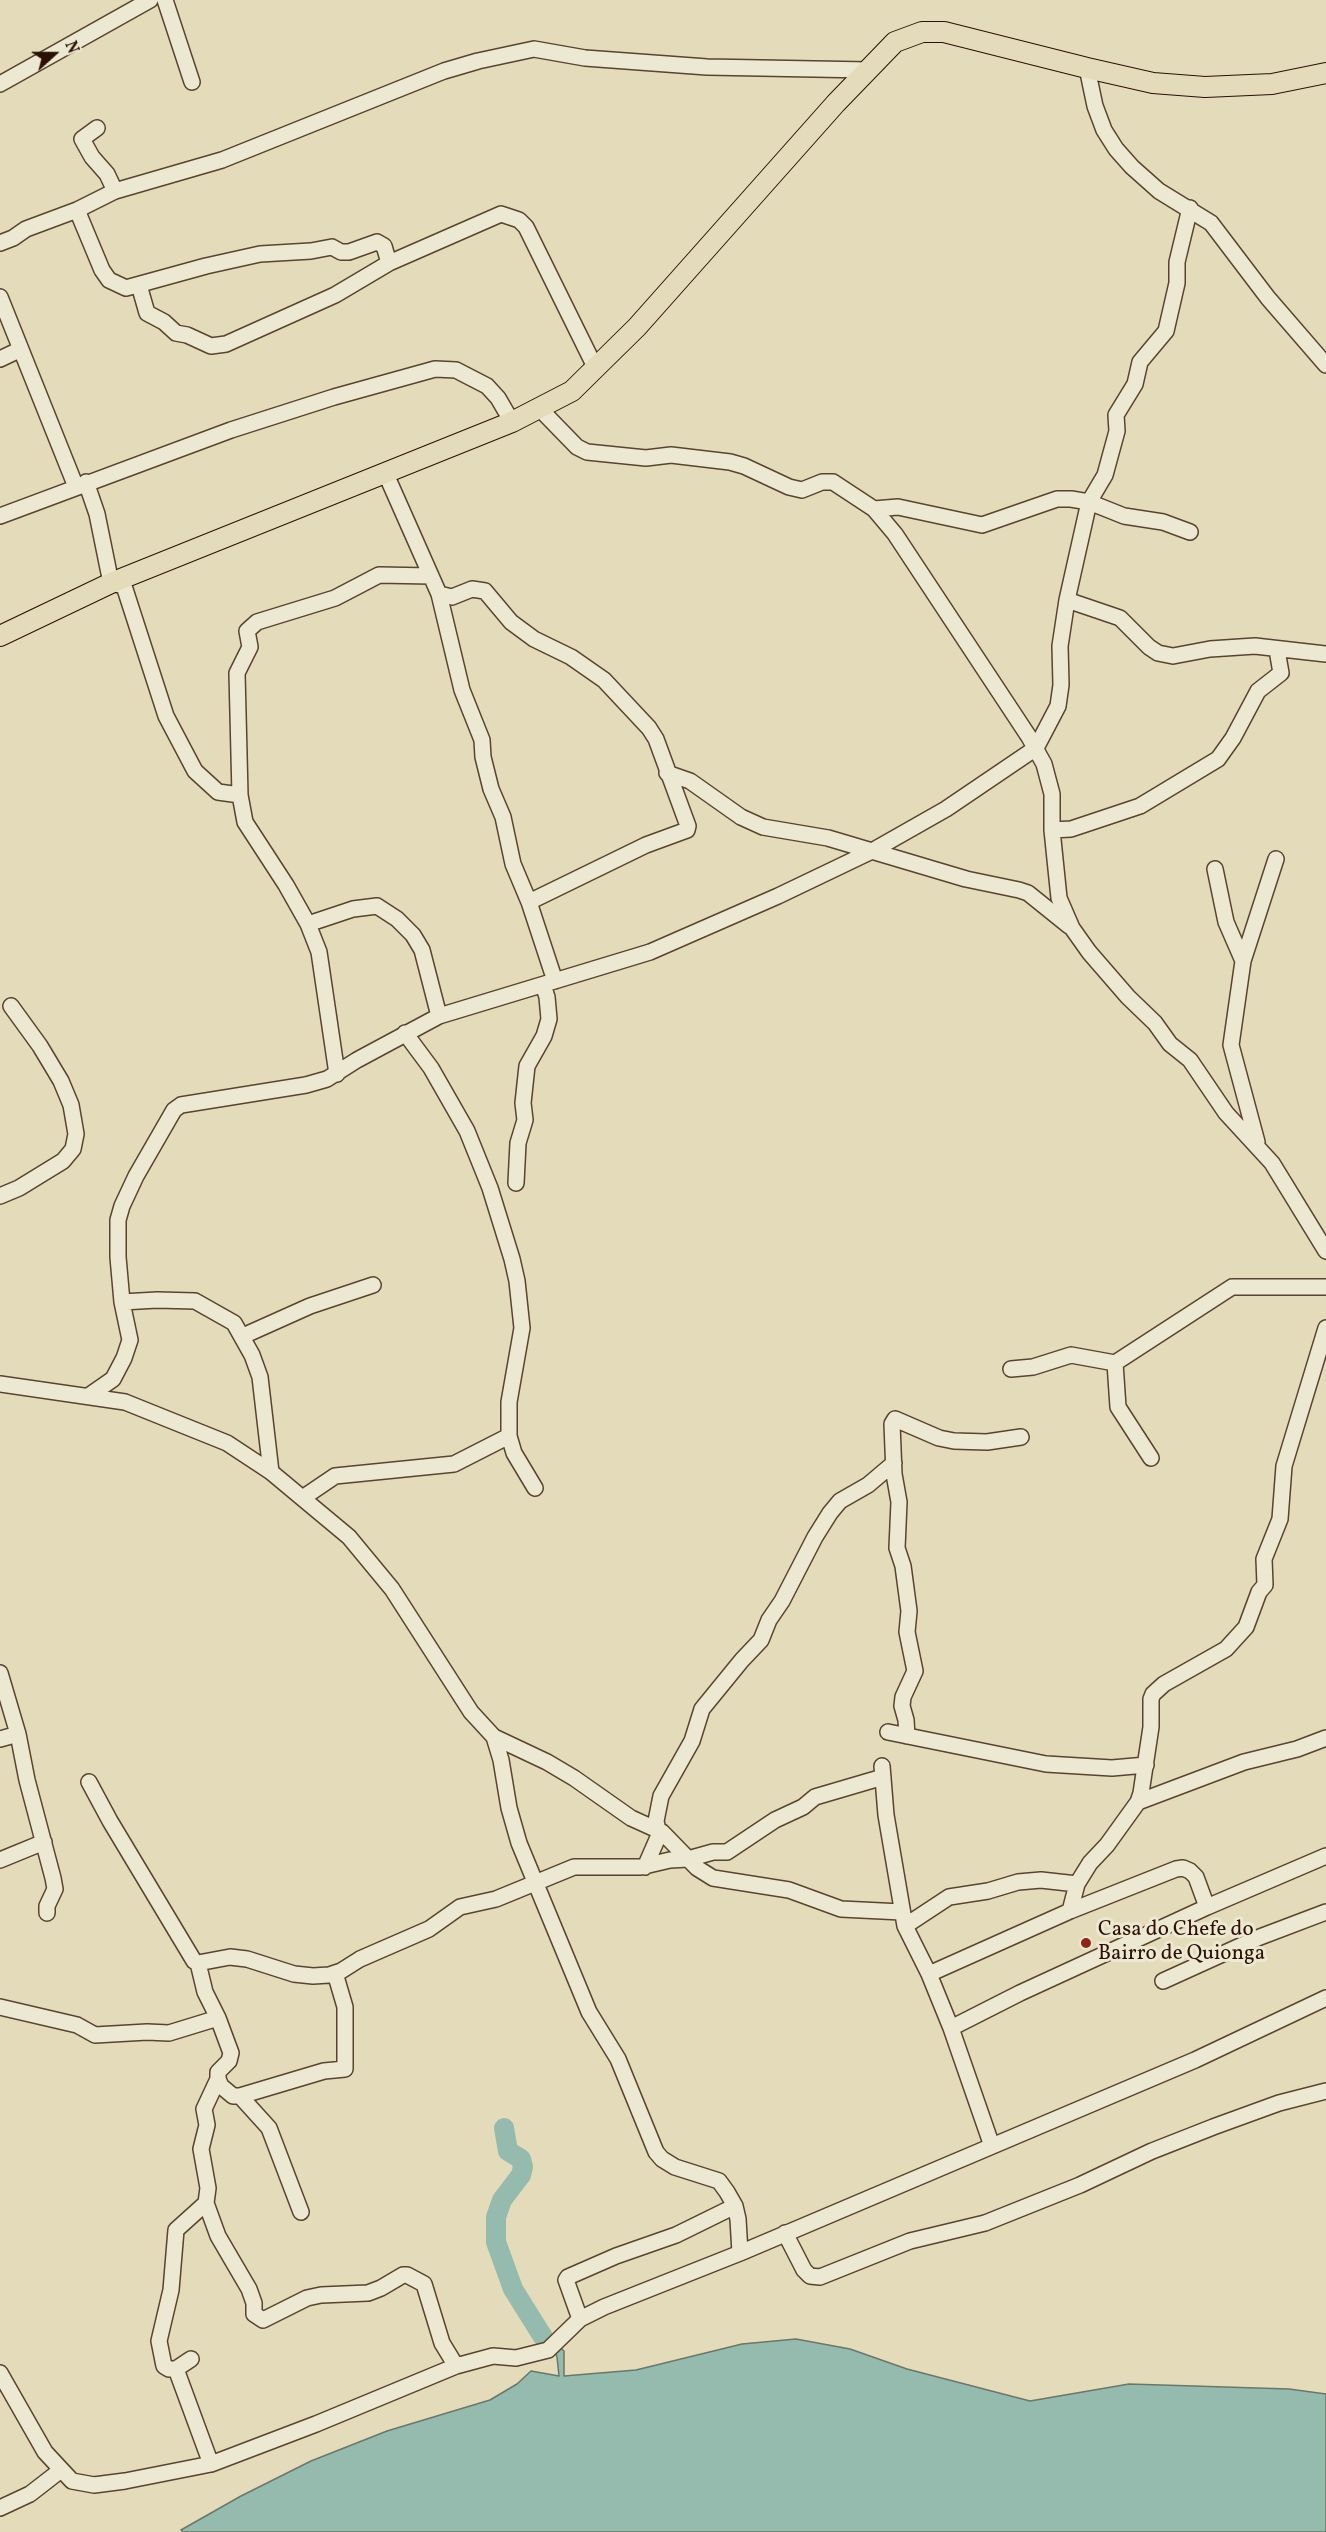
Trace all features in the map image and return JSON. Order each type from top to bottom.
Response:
[{"type":"main road","points":[[0,636],[111,583],[512,422],[572,391],[638,327],[895,42],[922,32],[944,32],[1153,83],[1205,87],[1272,84],[1326,73]]},
{"type":"street","points":[[0,84],[150,0]]},
{"type":"street","points":[[165,0],[192,82]]},
{"type":"street","points":[[0,243],[26,229],[77,210],[115,191],[222,160],[444,71],[478,61],[534,50],[585,58],[707,67],[868,70]]},
{"type":"street","points":[[1087,68],[1095,106],[1104,129],[1116,149],[1159,191],[1211,223],[1268,298],[1326,365]]},
{"type":"street","points":[[97,128],[82,139],[92,157],[107,174],[115,191]]},
{"type":"street","points":[[90,1395],[113,1379],[130,1340],[122,1302],[118,1257],[118,1220],[136,1176],[174,1110],[186,1102],[306,1085],[327,1079],[405,1033],[439,1016],[650,952],[778,896],[872,851],[946,809],[1036,748],[1058,706],[1061,685],[1060,646],[1067,600],[1089,502],[1105,475],[1117,431],[1116,415],[1135,384],[1140,362],[1166,331],[1177,283],[1177,262],[1190,208]]},
{"type":"street","points":[[77,210],[109,280],[126,288],[260,254],[311,251],[332,247],[341,252],[349,252],[377,242],[384,246],[388,263]]},
{"type":"street","points":[[139,285],[147,313],[164,322],[176,333],[187,335],[211,346],[226,344],[326,300],[388,263],[501,214],[519,220],[526,227],[596,369]]},
{"type":"street","points":[[0,297],[6,328],[19,350],[81,485],[97,514],[111,583],[124,586],[166,716],[195,771],[218,792],[240,795]]},
{"type":"street","points":[[0,359],[19,350]]},
{"type":"street","points":[[0,516],[265,419],[333,397],[435,369],[456,370],[487,386],[498,398],[512,422]]},
{"type":"street","points":[[540,409],[577,447],[587,452],[646,458],[671,455],[730,462],[789,487],[802,490],[822,482],[833,482],[874,509],[886,521],[1036,748],[1044,764],[1052,794],[1052,830],[1059,898],[1072,928],[1089,952],[1128,997],[1155,1023],[1170,1044],[1190,1060],[1226,1113],[1258,1145],[1272,1163],[1326,1251]]},
{"type":"street","points":[[384,472],[439,594],[462,690],[482,740],[483,757],[491,789],[503,817],[513,864],[529,902],[549,983],[547,997],[549,1019],[544,1036],[527,1065],[523,1103],[525,1120],[518,1143],[516,1183]]},
{"type":"street","points":[[874,509],[898,507],[982,525],[1058,499],[1071,499],[1089,502],[1124,516],[1163,522],[1190,532]]},
{"type":"street","points":[[337,1074],[319,952],[308,924],[286,885],[245,822],[240,795],[237,673],[250,647],[247,631],[257,622],[335,598],[379,575],[431,576]]},
{"type":"street","points":[[439,594],[452,597],[472,589],[485,591],[508,620],[534,639],[571,657],[594,672],[649,728],[656,739],[688,826],[687,830],[646,845],[529,902]]},
{"type":"street","points":[[1067,600],[1120,618],[1158,653],[1173,656],[1210,649],[1255,646],[1326,654]]},
{"type":"street","points":[[1052,830],[1071,829],[1140,806],[1218,759],[1233,738],[1258,691],[1281,673],[1277,650]]},
{"type":"street","points":[[667,773],[690,781],[741,817],[763,827],[828,838],[966,879],[1028,893],[1072,928]]},
{"type":"street","points":[[1258,1145],[1231,1045],[1243,961],[1276,859]]},
{"type":"street","points":[[1215,869],[1227,922],[1243,961]]},
{"type":"street","points":[[308,924],[353,909],[377,906],[397,919],[413,935],[422,950],[439,1016]]},
{"type":"street","points":[[0,1196],[19,1188],[63,1161],[73,1149],[76,1134],[72,1105],[61,1082],[40,1046],[11,1006]]},
{"type":"street","points":[[405,1033],[435,1075],[467,1131],[490,1188],[512,1259],[522,1328],[509,1402],[509,1436],[514,1453],[535,1488]]},
{"type":"street","points":[[243,1336],[310,1306],[373,1285]]},
{"type":"street","points":[[1011,1369],[1033,1367],[1071,1355],[1115,1363],[1232,1287],[1326,1287]]},
{"type":"street","points":[[122,1302],[195,1301],[234,1323],[243,1336],[260,1377],[271,1472]]},
{"type":"street","points":[[1070,1911],[1077,1884],[1090,1863],[1107,1845],[1138,1802],[1151,1727],[1151,1699],[1164,1684],[1226,1649],[1246,1627],[1259,1592],[1265,1585],[1264,1559],[1280,1519],[1284,1466],[1326,1328]]},
{"type":"street","points":[[1115,1363],[1118,1407],[1151,1458]]},
{"type":"street","points":[[0,1384],[90,1395],[125,1402],[227,1443],[271,1472],[304,1497],[349,1537],[392,1589],[471,1712],[494,1737],[547,1762],[631,1818],[659,1830],[696,1868],[713,1878],[789,1890],[841,1909],[903,1919],[949,1897],[988,1891],[1018,1882],[1041,1880],[1077,1884]]},
{"type":"street","points":[[907,1736],[903,1697],[915,1671],[907,1632],[909,1611],[903,1566],[897,1548],[898,1502],[892,1424],[896,1419],[921,1431],[954,1441],[987,1442],[1021,1437]]},
{"type":"street","points":[[304,1497],[335,1476],[454,1464],[509,1436]]},
{"type":"street","points":[[645,1867],[659,1830],[656,1821],[662,1796],[692,1741],[702,1709],[761,1640],[769,1620],[783,1601],[815,1536],[830,1513],[840,1501],[868,1485],[894,1463]]},
{"type":"street","points":[[0,1673],[18,1734],[27,1780],[55,1888],[47,1906],[47,1913]]},
{"type":"street","points":[[888,1732],[1046,1764],[1112,1768],[1146,1765]]},
{"type":"street","points":[[0,1739],[18,1734]]},
{"type":"street","points":[[494,1737],[519,1843],[589,2012],[618,2059],[656,2152],[668,2164],[719,2181],[735,2206],[740,2253]]},
{"type":"street","points":[[1138,1802],[1244,1762],[1297,1749],[1326,1738]]},
{"type":"street","points":[[198,1963],[230,1957],[247,1959],[294,1974],[314,1976],[335,1973],[360,1959],[429,1929],[460,1907],[495,1899],[535,1881],[582,1865],[612,1869],[645,1867],[713,1852],[728,1852],[775,1820],[803,1807],[815,1797],[883,1772],[886,1815],[903,1919],[951,2028],[992,2146]]},
{"type":"street","points":[[89,1782],[194,1961],[198,1963],[205,1992],[218,2018],[231,2058],[220,2067],[218,2079],[204,2109],[207,2126],[201,2143],[208,2188],[206,2203],[218,2236],[249,2289],[254,2303],[254,2314],[263,2320],[307,2298],[321,2295],[368,2293],[407,2275],[424,2284],[442,2343],[456,2366]]},
{"type":"street","points":[[0,1860],[44,1842]]},
{"type":"street","points":[[951,2028],[1020,1993],[1207,1907],[1326,1856]]},
{"type":"street","points":[[929,1974],[1070,1911],[1183,1868],[1191,1870],[1196,1877],[1207,1907]]},
{"type":"street","points":[[1163,1981],[1260,1937],[1326,1912]]},
{"type":"street","points":[[218,2079],[227,2093],[240,2096],[324,2071],[345,2069],[345,2007],[335,1973]]},
{"type":"street","points":[[0,2373],[45,2452],[72,2481],[94,2485],[168,2474],[211,2464],[316,2424],[456,2366],[493,2356],[516,2358],[548,2350],[580,2319],[603,2307],[740,2253],[1195,2060],[1326,1998]]},
{"type":"street","points":[[0,2007],[76,2025],[95,2035],[169,2033],[218,2018]]},
{"type":"street","points":[[785,2234],[804,2270],[810,2276],[820,2277],[910,2241],[985,2223],[1080,2185],[1152,2151],[1213,2127],[1279,2103],[1326,2091]]},
{"type":"street","points":[[240,2096],[269,2128],[301,2212]]},
{"type":"street","points":[[190,2359],[176,2369],[164,2366],[159,2333],[171,2290],[176,2230],[206,2203]]},
{"type":"street","points":[[580,2319],[566,2280],[568,2277],[616,2256],[676,2235],[735,2206]]},
{"type":"street","points":[[176,2369],[211,2464]]},
{"type":"street","points":[[0,2508],[30,2494],[61,2470]]},
{"type":"water","points":[[531,2314],[544,2333],[564,2351],[564,2376],[636,2370],[742,2344],[796,2339],[850,2349],[907,2369],[1030,2401],[1129,2384],[1289,2389],[1326,2394],[1326,2532],[183,2532],[181,2530],[241,2496],[311,2461],[387,2431],[490,2400],[517,2384],[531,2371],[559,2376],[554,2349],[538,2339]]},
{"type":"waterway","points":[[504,2128],[508,2151],[521,2159],[523,2167],[521,2175],[502,2200],[496,2217],[496,2242],[513,2289],[543,2337]]},
{"type":"place","name":"Casa do Chefe do Bairro de Quionga","points":[[1086,1943]]}]
